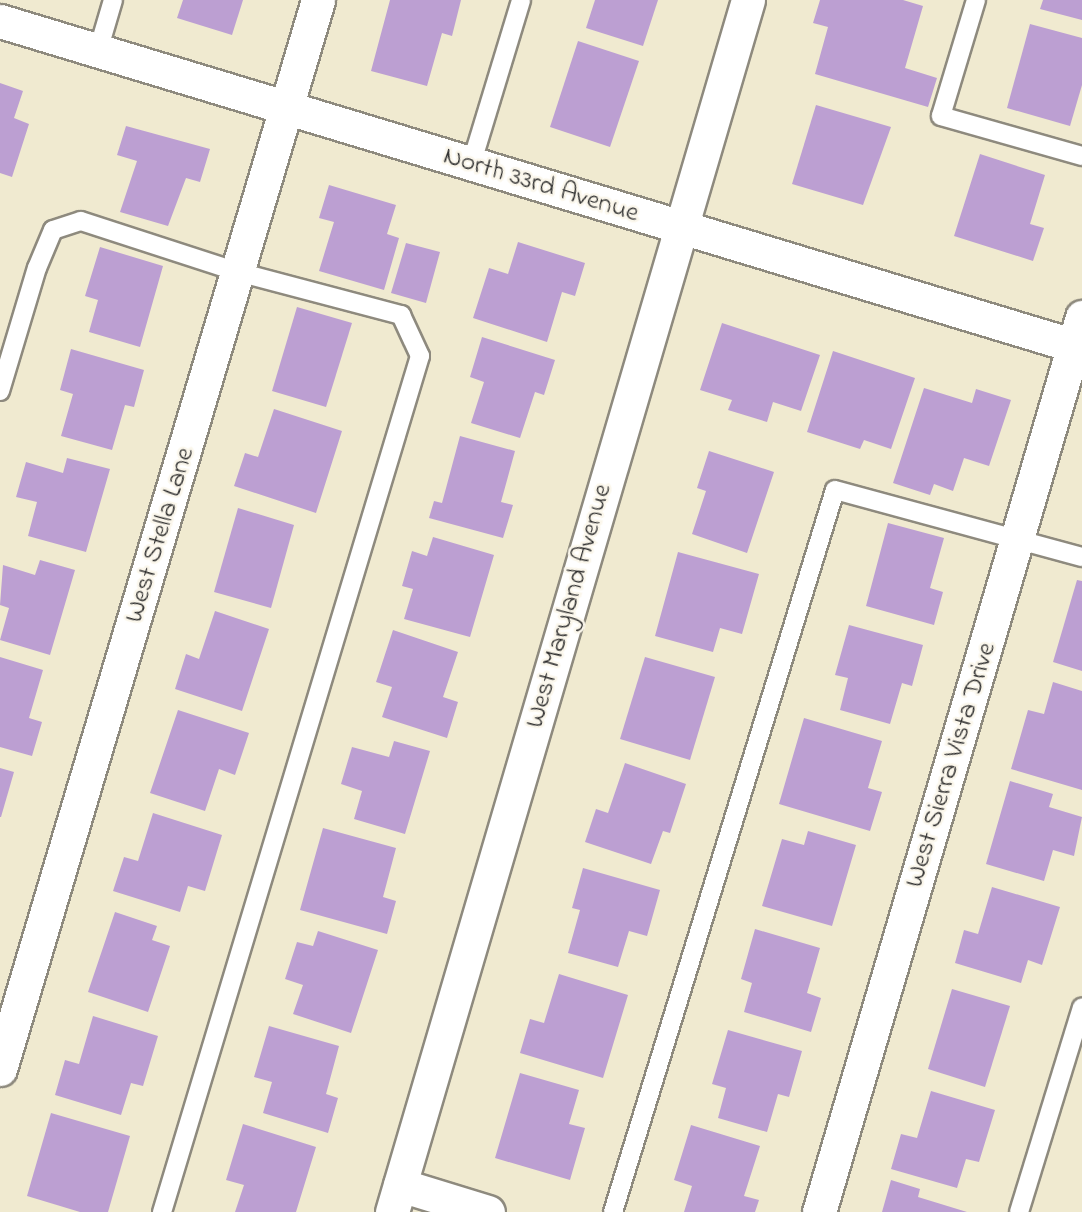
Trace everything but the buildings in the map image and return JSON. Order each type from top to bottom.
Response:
[{"type":"street","name":"West Stella Lane","points":[[0,1069],[318,0]]},
{"type":"street","name":"West Maryland Avenue","points":[[396,1199],[748,0]]},
{"type":"street","name":"North 33rd Avenue","points":[[0,21],[471,165],[680,226],[1079,337]]},
{"type":"street","name":"West Sierra Vista Drive","points":[[819,1212],[1079,337]]},
{"type":"street","points":[[396,1199],[488,1212]]},
{"type":"lane","points":[[98,51],[113,0]]},
{"type":"lane","points":[[471,165],[521,0]]},
{"type":"lane","points":[[976,0],[941,116],[1082,156]]},
{"type":"lane","points":[[0,391],[37,268],[53,230],[81,220],[238,272],[401,315],[420,356],[162,1212]]},
{"type":"lane","points":[[613,1212],[835,490],[1019,537],[1082,557]]},
{"type":"lane","points":[[1019,1212],[1082,1007]]}]
